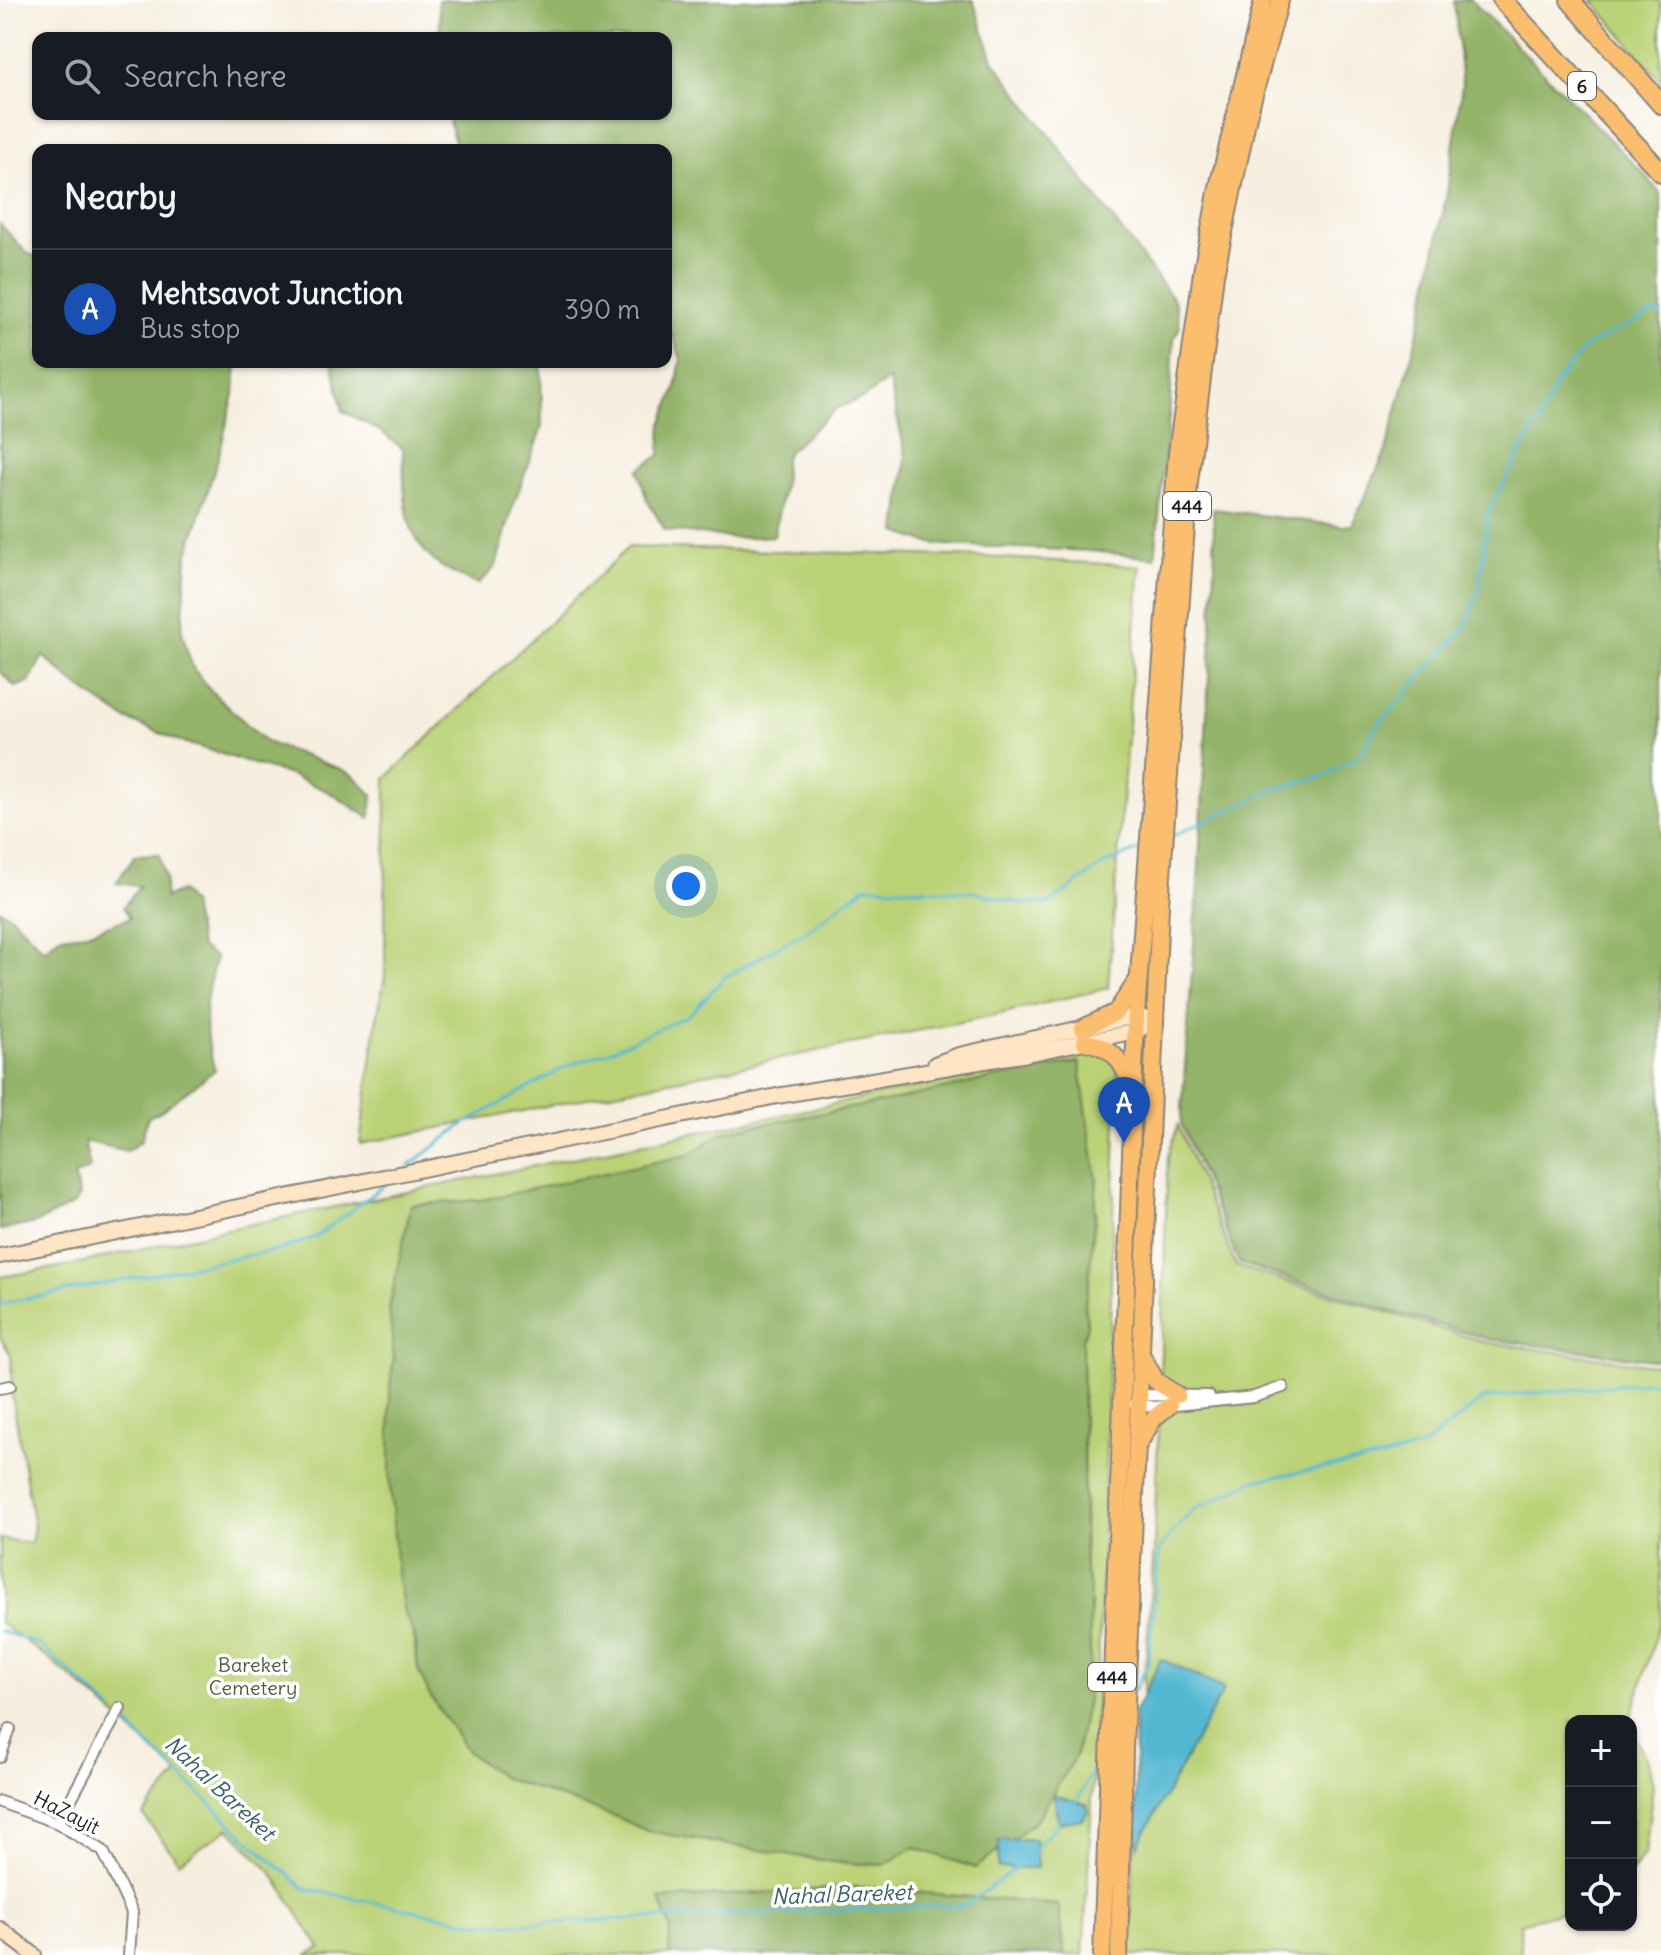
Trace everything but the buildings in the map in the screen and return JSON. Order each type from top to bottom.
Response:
[{"type":"highway","name":"6","points":[[1502,0],[1661,172]]},
{"type":"highway","name":"6","points":[[1570,0],[1661,104]]},
{"type":"main road","name":"444","points":[[1102,1955],[1136,1023],[1177,453],[1190,346],[1218,187],[1263,0]]},
{"type":"main road","name":"444","points":[[1119,1955],[1124,1750],[1160,905],[1193,437],[1213,289],[1232,191],[1280,0]]},
{"type":"main road","points":[[1084,1035],[1116,1012],[1141,973]]},
{"type":"main road","points":[[0,1256],[749,1102],[919,1070],[962,1067],[1084,1035],[1156,1021]]},
{"type":"main road","points":[[1084,1035],[1104,1045],[1117,1058],[1134,1089]]},
{"type":"main road","points":[[1138,1444],[1154,1418],[1173,1400],[1156,1381],[1142,1355]]},
{"type":"main road","points":[[0,1929],[34,1955]]},
{"type":"street","points":[[1121,1399],[1243,1398],[1263,1395],[1283,1387]]},
{"type":"street","points":[[58,1823],[120,1708]]},
{"type":"street","points":[[0,1757],[10,1729]]},
{"type":"street","name":"HaZayit","points":[[0,1802],[58,1823],[103,1851],[132,1912],[129,1955]]},
{"type":"green space","points":[[438,0],[973,0],[993,60],[1174,300],[1180,327],[1174,338],[1155,558],[1091,551],[946,545],[925,542],[897,532],[906,457],[889,380],[863,398],[837,408],[787,453],[774,536],[735,538],[665,530],[647,500],[638,470],[660,455],[662,424],[676,388],[681,359],[672,334],[672,144],[455,144],[449,120],[672,120],[672,32],[441,32]]},
{"type":"green space","points":[[1454,0],[1471,0],[1649,179],[1661,195],[1661,1361],[1488,1339],[1239,1263],[1181,1123],[1197,901],[1215,565],[1213,509],[1352,525],[1386,451],[1420,325],[1447,193],[1462,85]]},
{"type":"green space","points":[[1592,0],[1658,0],[1661,4],[1661,81]]},
{"type":"green space","points":[[0,224],[32,255],[32,368],[237,368],[235,390],[219,455],[187,557],[182,631],[186,647],[193,668],[209,689],[266,742],[354,776],[373,795],[370,818],[327,791],[293,776],[179,741],[126,719],[80,688],[43,656],[29,682],[15,687],[0,671]]},
{"type":"green space","points":[[333,368],[541,368],[542,427],[512,509],[496,566],[479,584],[455,574],[423,549],[408,516],[403,449],[380,431],[343,411]]},
{"type":"green space","points":[[629,547],[986,557],[1140,566],[1108,988],[1000,1014],[360,1144],[385,977],[386,778]]},
{"type":"green space","points":[[159,854],[166,879],[164,898],[181,891],[192,905],[200,947],[216,958],[205,1014],[207,1040],[215,1070],[161,1111],[148,1117],[141,1141],[127,1151],[84,1141],[90,1168],[74,1176],[79,1195],[76,1203],[36,1223],[0,1230],[0,910],[11,916],[44,950],[60,936],[87,933],[130,918],[123,907],[140,886],[116,883],[135,855]]},
{"type":"green space","name":"Bareket Cemetery","points":[[1101,1049],[1118,1065],[1100,1622],[1083,1955],[1064,1955],[1057,1905],[858,1887],[660,1899],[670,1927],[669,1955],[307,1955],[320,1948],[273,1874],[229,1828],[179,1862],[143,1815],[178,1774],[92,1695],[0,1623],[0,1539],[31,1543],[34,1527],[12,1395],[11,1355],[0,1337],[0,1277],[71,1265],[223,1230]],"holes":[[[965,1085],[1096,1211],[1085,1302],[1087,1326],[1082,1340],[1090,1683],[1076,1755],[975,1868],[913,1847],[884,1865],[833,1862],[647,1831],[617,1817],[501,1777],[468,1752],[429,1694],[418,1669],[390,1485],[390,1387],[394,1357],[390,1308],[411,1205],[481,1200],[688,1155],[720,1134],[737,1129]]]},
{"type":"green space","points":[[1079,1062],[1097,1180],[1085,1302],[1087,1326],[1082,1340],[1084,1547],[1085,1571],[1090,1587],[1090,1683],[1076,1755],[1036,1821],[975,1868],[914,1847],[884,1865],[833,1862],[647,1831],[617,1817],[501,1777],[468,1752],[429,1694],[418,1669],[415,1636],[404,1613],[397,1573],[390,1485],[390,1387],[394,1357],[389,1308],[411,1205],[481,1200],[688,1155],[720,1134],[737,1129]]},
{"type":"green space","points":[[1178,1125],[1236,1266],[1484,1342],[1661,1366],[1661,1619],[1632,1715],[1565,1715],[1565,1912],[1520,1923],[1521,1955],[1130,1955],[1134,1820],[1154,1548],[1168,1156]]},
{"type":"green space","points":[[1637,1740],[1649,1765],[1653,1786],[1645,1853],[1637,1864]]},
{"type":"green space","points":[[859,1887],[1058,1905],[1064,1955],[669,1955],[670,1927],[660,1899]]},
{"type":"water","points":[[1161,1659],[1224,1689],[1137,1847],[1134,1714]]},
{"type":"water","points":[[1054,1795],[1087,1804],[1088,1811],[1083,1819],[1058,1823]]},
{"type":"water","points":[[1035,1839],[1037,1868],[998,1868],[999,1840]]},
{"type":"waterway","points":[[1170,837],[1272,790],[1326,775],[1360,756],[1375,728],[1465,628],[1478,594],[1489,509],[1542,415],[1557,381],[1585,347],[1654,312],[1661,315]]},
{"type":"waterway","points":[[409,1166],[464,1124],[567,1066],[607,1052],[689,1015],[725,977],[808,930],[866,886],[973,892],[1022,903],[1050,903],[1101,866],[1141,849]]},
{"type":"waterway","points":[[0,1304],[282,1249],[316,1237],[387,1183]]},
{"type":"waterway","name":"Nahal Bareket","points":[[1134,1691],[1148,1664],[1159,1549],[1193,1510],[1255,1480],[1377,1459],[1422,1447],[1484,1398],[1661,1381]]},
{"type":"waterway","name":"Nahal Bareket","points":[[0,1631],[39,1644],[111,1709]]},
{"type":"waterway","name":"Nahal Bareket","points":[[122,1719],[249,1841],[304,1888],[476,1923],[967,1905],[1018,1866]]},
{"type":"waterway","name":"Nahal Bareket","points":[[1075,1805],[1103,1751]]},
{"type":"waterway","name":"Nahal Bareket","points":[[1034,1849],[1059,1822]]},
{"type":"place","name":"Mehtsavot Junction","points":[[1124,1143]]}]
